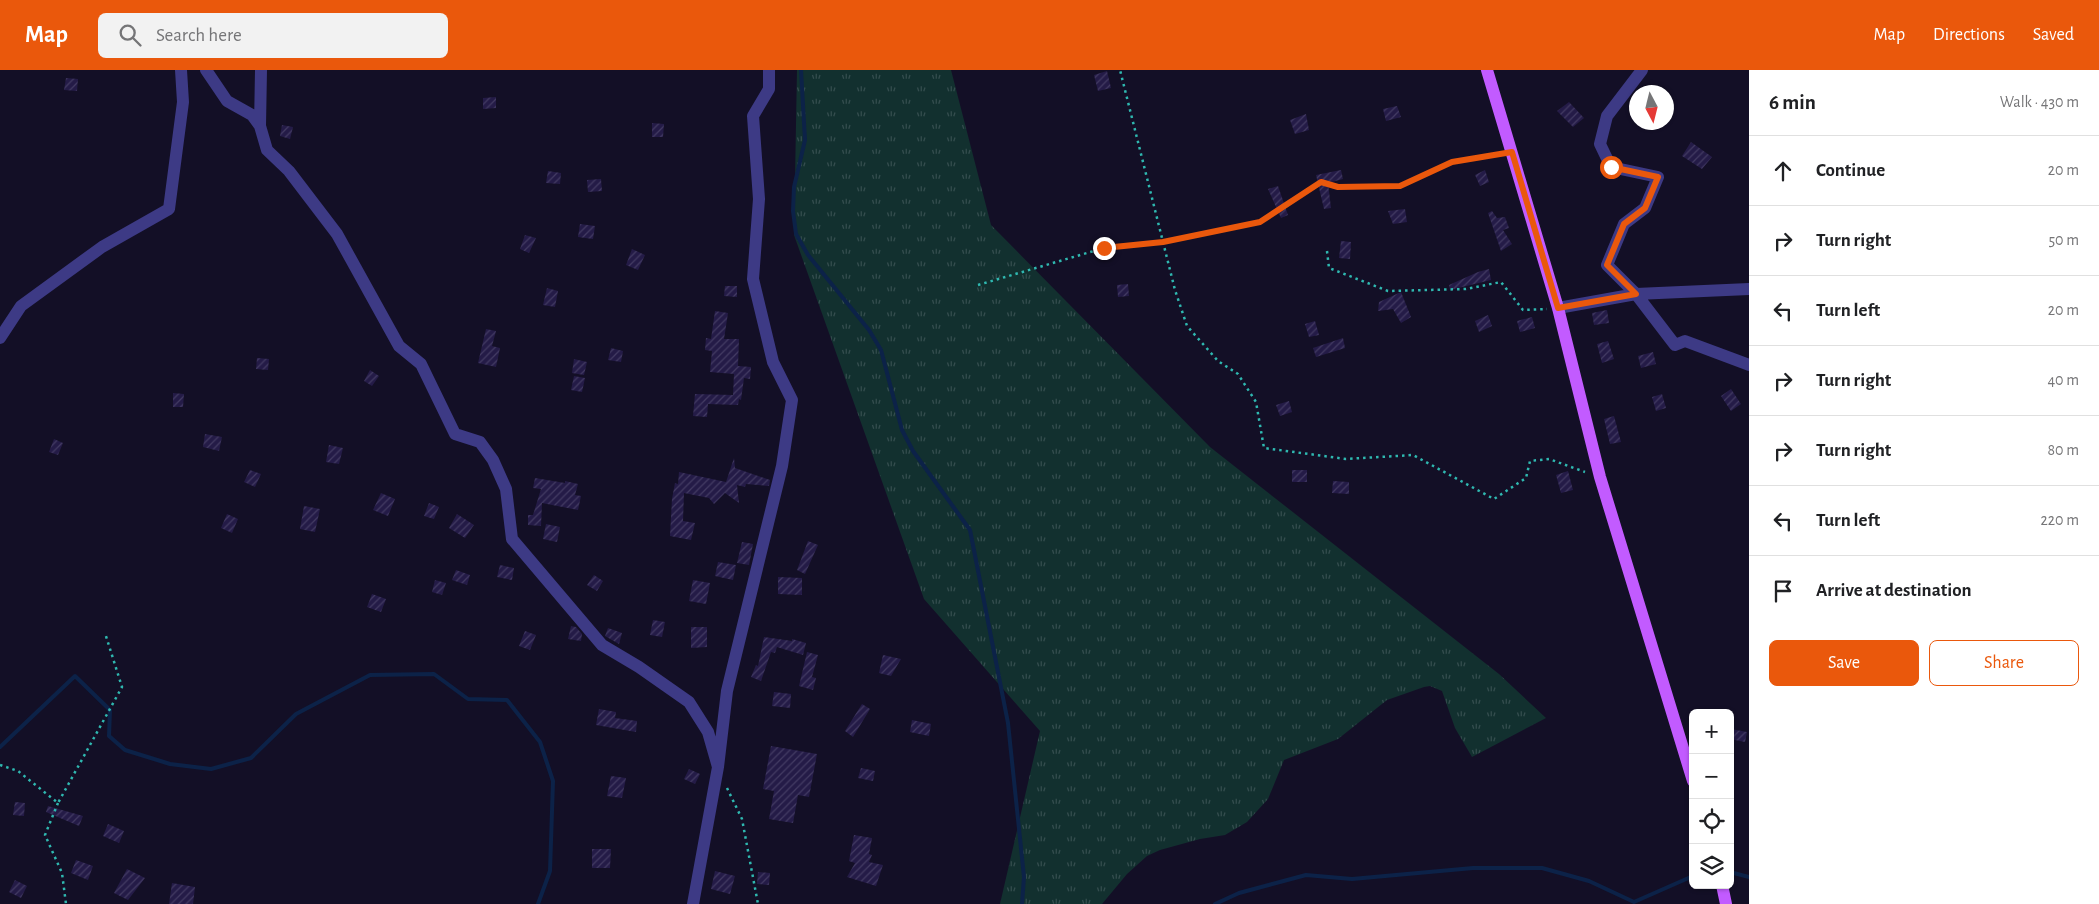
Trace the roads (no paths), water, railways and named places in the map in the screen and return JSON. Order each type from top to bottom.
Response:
[{"type":"main road","points":[[1487,70],[1558,308],[1600,477],[1689,768]]},
{"type":"main road","points":[[1723,889],[1726,904]]},
{"type":"street","points":[[0,338],[21,306],[102,247],[169,209],[183,102],[181,70]]},
{"type":"street","points":[[206,70],[227,101],[252,115],[260,126]]},
{"type":"street","points":[[261,70],[260,126],[267,150],[289,171],[336,234],[399,346],[421,364],[455,434],[480,442],[493,460],[506,489],[512,539],[602,644],[640,667],[689,702],[708,732],[718,767]]},
{"type":"street","points":[[693,904],[718,767],[727,691],[782,466],[792,400],[774,362],[753,278],[759,198],[753,116],[769,89],[770,70]]},
{"type":"street","points":[[1642,70],[1607,116],[1600,144],[1611,167],[1658,177],[1645,208],[1624,224],[1607,265],[1636,294],[1675,345],[1684,341],[1749,365]]},
{"type":"street","points":[[1558,308],[1636,294],[1749,289]]},
{"type":"waterway","points":[[801,70],[805,140],[794,187],[793,211],[796,234],[808,255],[869,330],[881,350],[902,430],[913,451],[970,530],[1008,723],[1024,877],[1022,904]]},
{"type":"waterway","points":[[0,747],[75,676],[110,710],[109,736],[125,750],[170,764],[211,769],[251,758],[296,714],[370,675],[434,674],[468,699],[507,700],[540,742],[553,781],[550,871],[538,904]]},
{"type":"waterway","points":[[1215,904],[1239,893],[1306,875],[1352,879],[1473,868],[1542,868],[1589,881],[1634,902],[1689,878]]},
{"type":"waterway","points":[[1734,873],[1749,877]]}]
